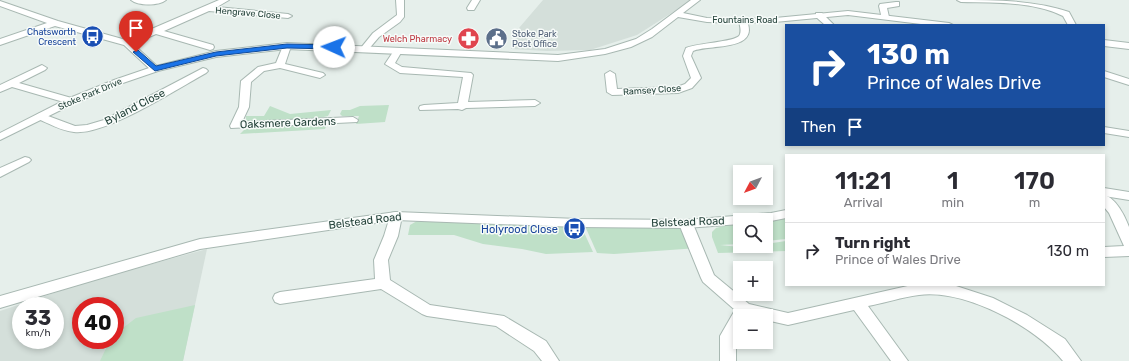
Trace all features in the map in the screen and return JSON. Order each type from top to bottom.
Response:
[{"type":"street","points":[[134,0],[157,2],[162,0]]},
{"type":"street","points":[[127,43],[208,9],[225,0]]},
{"type":"street","points":[[364,49],[376,35],[397,20],[401,15],[400,0]]},
{"type":"street","points":[[471,8],[476,0]]},
{"type":"street","name":"Stoke Park Drive","points":[[0,137],[71,101],[155,69],[216,54],[287,46],[558,58],[601,53],[633,43],[649,35],[696,0]]},
{"type":"street","points":[[960,0],[1041,5],[1066,14],[1071,24]]},
{"type":"street","points":[[3,4],[17,2]]},
{"type":"street","points":[[3,4],[55,23],[127,43],[155,69]]},
{"type":"street","points":[[886,17],[884,6],[896,4]]},
{"type":"street","name":"Hengrave Close","points":[[208,9],[288,16]]},
{"type":"street","name":"Fountains Road","points":[[676,14],[707,20],[744,21],[774,20],[848,13],[930,24]]},
{"type":"street","points":[[819,15],[829,24]]},
{"type":"street","name":"Ramsey Close","points":[[610,74],[612,92],[678,90],[687,87],[693,83],[696,78],[687,56],[689,50],[700,45],[731,43],[741,40],[745,35],[744,21]]},
{"type":"street","points":[[0,42],[55,23]]},
{"type":"street","points":[[156,30],[210,47]]},
{"type":"street","points":[[319,47],[334,31]]},
{"type":"street","points":[[1105,43],[1129,46]]},
{"type":"street","points":[[287,46],[280,65],[320,75]]},
{"type":"street","points":[[398,51],[390,64],[400,70],[468,75],[462,107]]},
{"type":"street","name":"Oaksmere Gardens","points":[[280,65],[261,69],[246,81],[244,107],[235,126],[353,120]]},
{"type":"street","points":[[0,89],[42,68]]},
{"type":"street","name":"Byland Close","points":[[40,116],[74,129],[88,128],[108,122],[203,71]]},
{"type":"street","points":[[1105,74],[1129,82]]},
{"type":"street","points":[[12,84],[71,101]]},
{"type":"street","points":[[424,108],[462,107],[502,103],[535,103]]},
{"type":"street","points":[[1105,130],[1129,134]]},
{"type":"street","points":[[0,173],[25,160]]},
{"type":"street","points":[[1105,192],[1129,196]]},
{"type":"street","points":[[1105,200],[1115,211],[1129,243]]},
{"type":"street","name":"Belstead Road","points":[[0,302],[200,244],[396,216],[578,223],[686,224],[771,217],[785,214]]},
{"type":"street","points":[[383,283],[381,260],[391,236],[396,216]]},
{"type":"street","points":[[686,224],[708,278],[744,309]]},
{"type":"street","points":[[1105,252],[1129,251]]},
{"type":"street","points":[[280,298],[383,283],[427,310],[499,320],[540,346],[550,361]]},
{"type":"street","points":[[773,316],[788,319],[919,289],[951,290],[988,302],[1022,319],[1059,344],[1073,361]]},
{"type":"street","points":[[858,304],[900,361]]},
{"type":"street","points":[[728,361],[728,336],[733,328]]},
{"type":"shaded area","points":[[543,0],[692,0],[637,35],[590,50],[547,51],[511,49],[519,28]]},
{"type":"shaded area","points":[[207,249],[183,361],[0,361],[0,311],[12,307],[12,349],[64,349],[64,297],[42,297],[93,280]]},
{"type":"green space","points":[[389,105],[385,122],[356,124],[359,116],[342,116],[340,114],[342,110],[350,110],[360,106]]},
{"type":"green space","points":[[270,106],[290,114],[331,110],[328,116],[319,118],[255,122],[246,121],[246,116],[264,116]]},
{"type":"green space","points":[[327,124],[325,129],[240,134],[244,130],[250,128]]},
{"type":"green space","points":[[785,216],[785,239],[773,240],[773,218]]},
{"type":"green space","points":[[417,221],[581,226],[593,252],[546,254],[483,244],[454,235],[408,235],[410,225]]},
{"type":"green space","points":[[733,223],[733,244],[720,245],[733,246],[733,253],[718,253],[712,237],[712,232],[716,228],[724,226],[724,224]]},
{"type":"green space","points":[[585,226],[676,228],[686,230],[698,248],[614,254],[597,253]]},
{"type":"green space","points":[[785,241],[785,251],[773,251],[773,243]]},
{"type":"green space","points":[[195,305],[183,361],[100,361],[106,349],[124,349],[124,327],[136,318]]},
{"type":"place","name":"Chatsworth Crescent","points":[[92,37]]},
{"type":"place","name":"Welch Pharmacy","points":[[468,39]]},
{"type":"place","name":"Stoke Park Post Office","points":[[496,39]]},
{"type":"place","name":"Holyrood Close","points":[[574,229]]},
{"type":"route","points":[[136,52],[155,69],[216,54],[287,46],[334,47]]}]
